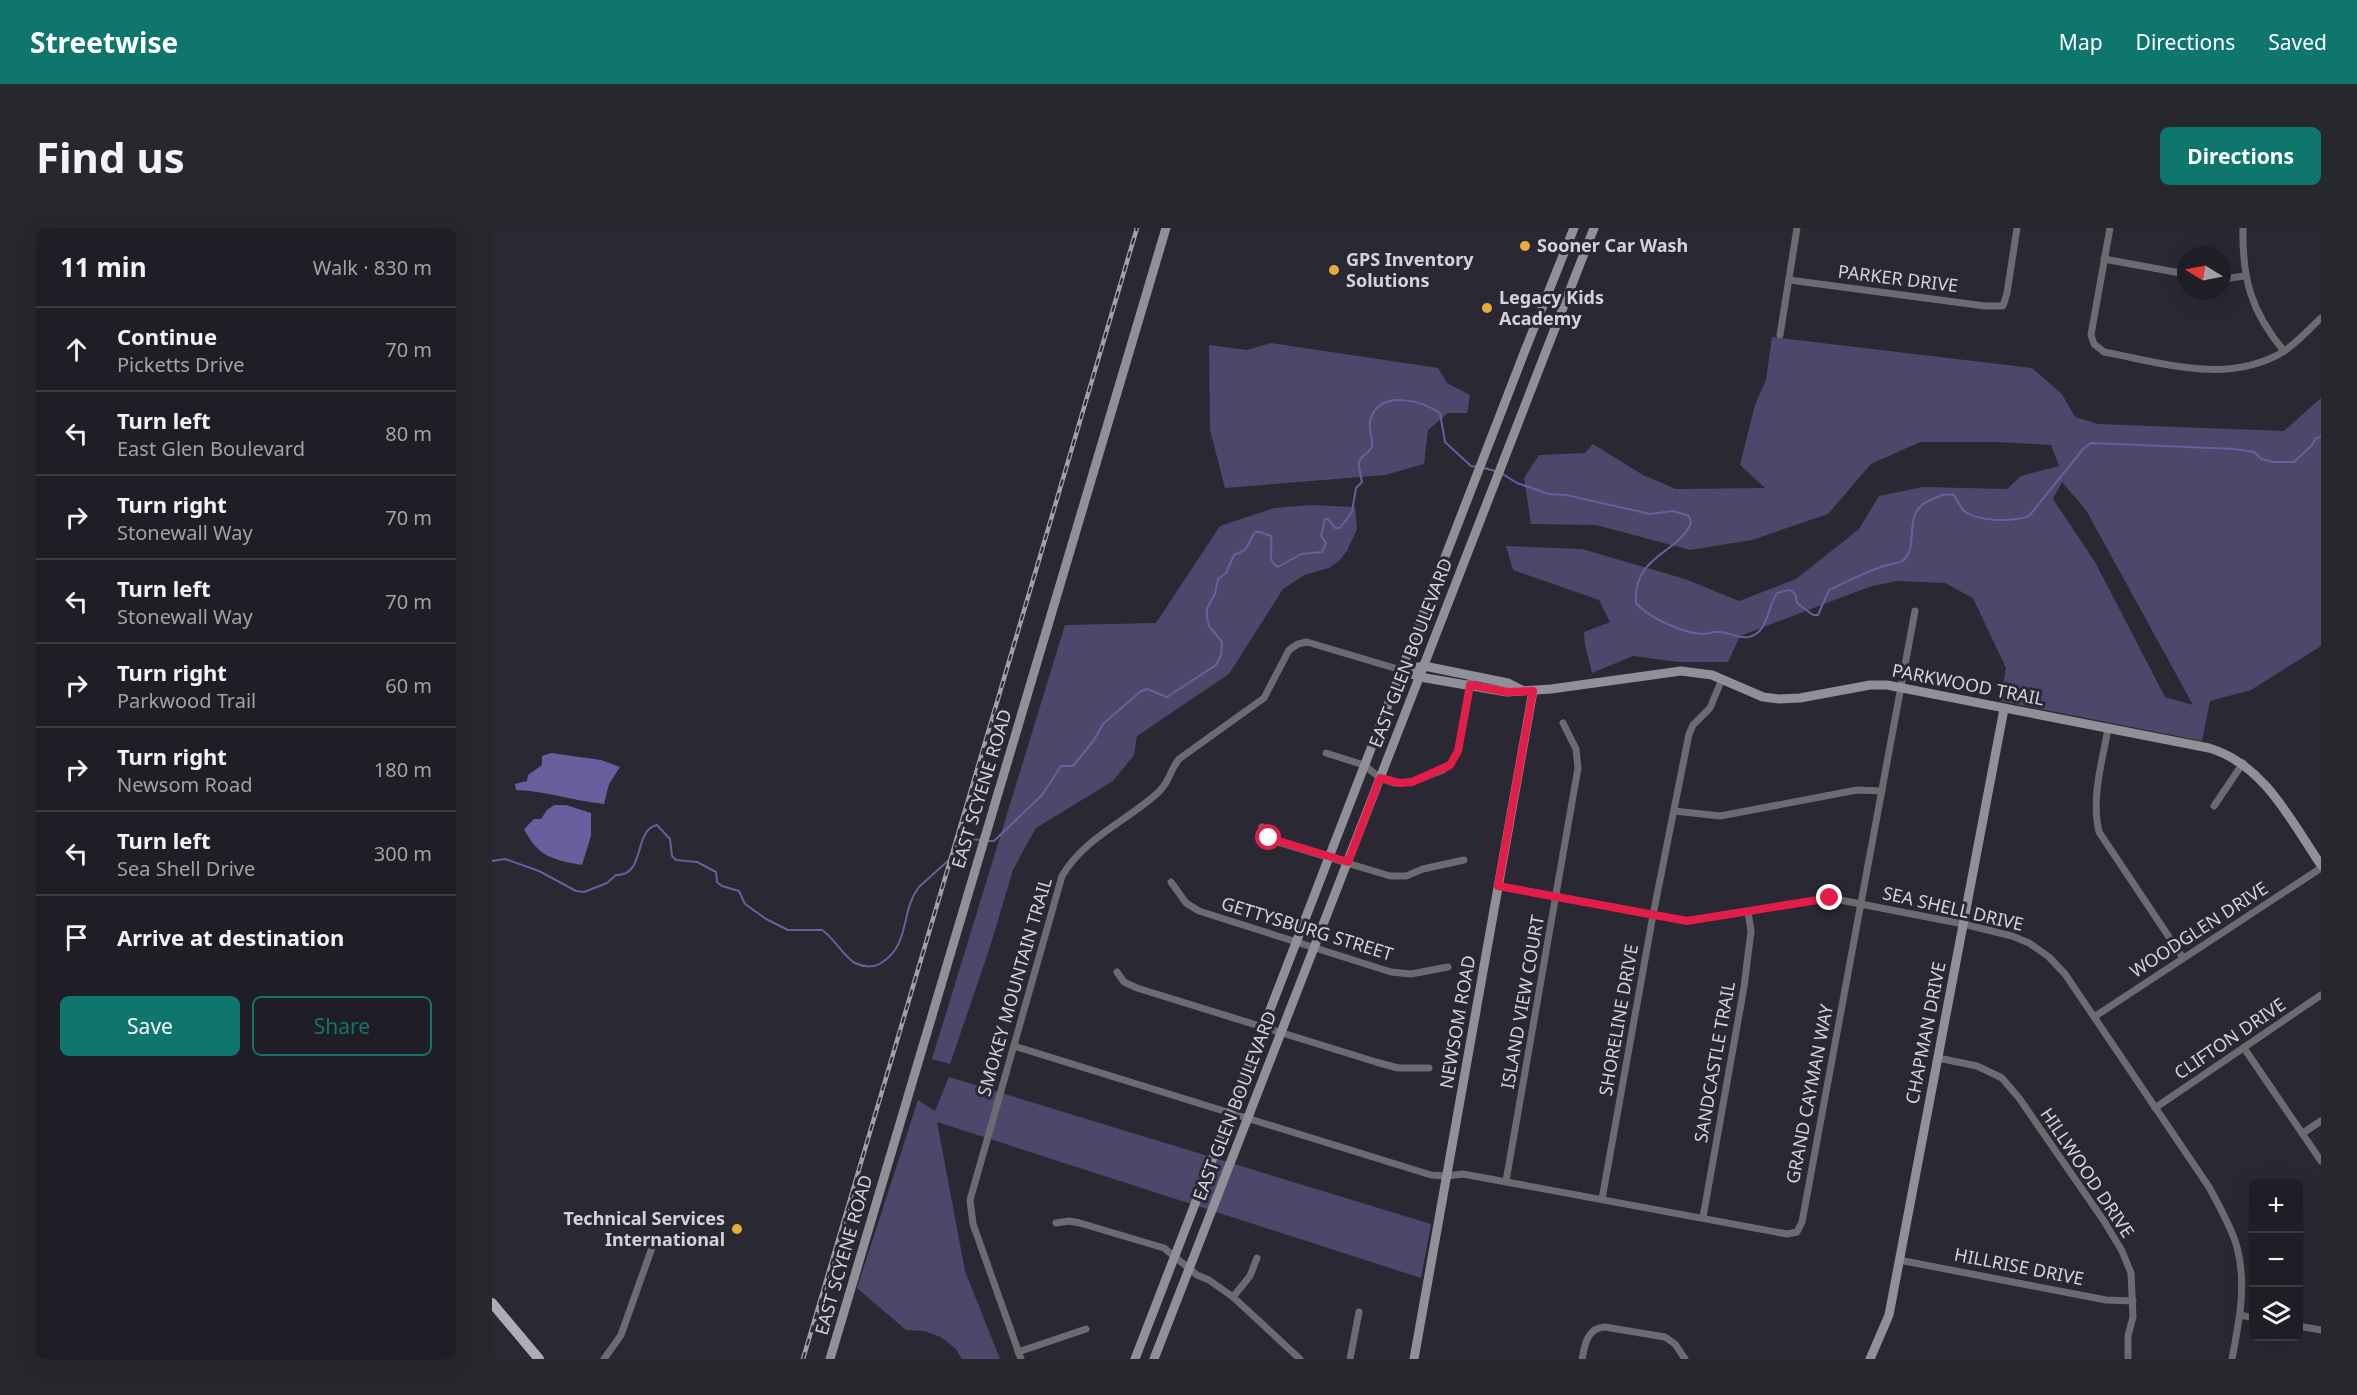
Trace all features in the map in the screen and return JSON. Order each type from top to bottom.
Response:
[{"type":"main road","points":[[492,1303],[539,1359]]},
{"type":"street","name":"EAST SCYENE ROAD","points":[[831,1359],[1166,228]]},
{"type":"street","name":"EAST GLEN BOULEVARD","points":[[1138,1358],[1175,1255],[1296,941],[1574,228]]},
{"type":"street","name":"EAST GLEN BOULEVARD","points":[[1154,1359],[1594,228]]},
{"type":"street","points":[[1780,335],[1797,228]]},
{"type":"street","name":"PARKER DRIVE","points":[[1789,280],[1985,306],[2003,306],[2018,228]]},
{"type":"street","points":[[2110,228],[2091,335],[2094,344],[2104,352],[2200,370],[2218,371],[2258,363],[2284,351],[2321,318]]},
{"type":"street","points":[[2243,228],[2242,258],[2245,276],[2261,318],[2270,335],[2284,351]]},
{"type":"street","points":[[2104,259],[2177,272]]},
{"type":"street","points":[[1557,268],[1575,275]]},
{"type":"street","points":[[2231,278],[2245,276]]},
{"type":"street","name":"GRAND CAYMAN WAY","points":[[1014,1046],[1415,1171],[1447,1176],[1463,1174],[1787,1234],[1797,1232],[1800,1227],[1915,611]]},
{"type":"street","name":"SMOKEY MOUNTAIN TRAIL","points":[[1020,1356],[973,1224],[970,1200],[1062,876],[1077,854],[1155,796],[1169,781],[1173,767],[1179,759],[1264,698],[1289,650],[1298,644],[1307,642],[1401,670]]},
{"type":"street","name":"PARKWOOD TRAIL","points":[[1401,670],[1424,666],[1507,692],[1533,691],[1681,671],[1704,673],[1763,697],[1779,699],[1800,698],[1870,685],[1901,687],[2209,748],[2243,763],[2268,789],[2321,867]]},
{"type":"street","name":"PARKWOOD TRAIL","points":[[1401,670],[1420,677],[1471,681]]},
{"type":"street","name":"SHORELINE DRIVE","points":[[1602,1200],[1653,915],[1690,729],[1710,708],[1722,679]]},
{"type":"street","points":[[1326,753],[1364,765],[1380,778],[1394,783],[1406,783],[1450,765],[1458,751],[1471,681]]},
{"type":"street","name":"NEWSOM ROAD","points":[[1414,1359],[1533,691]]},
{"type":"street","name":"CHAPMAN DRIVE","points":[[1869,1359],[1889,1315],[2004,709]]},
{"type":"street","name":"ISLAND VIEW COURT","points":[[1506,1181],[1578,768],[1576,749],[1563,723]]},
{"type":"street","points":[[2108,729],[2096,795],[2095,812],[2099,832],[2183,958]]},
{"type":"street","points":[[2214,806],[2243,763]]},
{"type":"street","points":[[1674,811],[1720,816],[1857,790],[1882,792]]},
{"type":"street","points":[[1262,827],[1274,841],[1398,877],[1464,860]]},
{"type":"street","name":"WOODGLEN DRIVE","points":[[2094,1017],[2321,867]]},
{"type":"street","name":"GETTYSBURG STREET","points":[[1171,882],[1186,903],[1199,911],[1315,948],[1402,974],[1448,967]]},
{"type":"street","name":"SEA SHELL DRIVE","points":[[1498,886],[1687,921],[1819,898],[1861,903],[1963,924],[2012,936],[2029,943],[2049,957],[2065,974],[2209,1187],[2224,1215],[2237,1247],[2241,1283],[2240,1315],[2232,1359]]},
{"type":"street","name":"SANDCASTLE TRAIL","points":[[1702,1217],[1744,987],[1751,931],[1748,912]]},
{"type":"street","points":[[1117,972],[1124,982],[1137,988],[1282,1033],[1398,1068],[1429,1068]]},
{"type":"street","name":"CLIFTON DRIVE","points":[[2155,1108],[2321,995]]},
{"type":"street","points":[[2244,1048],[2321,1161]]},
{"type":"street","name":"HILLWOOD DRIVE","points":[[1938,1058],[1983,1068],[2002,1078],[2011,1087],[2122,1251],[2131,1274],[2133,1301],[2127,1359]]},
{"type":"street","points":[[2303,1133],[2321,1121]]},
{"type":"street","points":[[1056,1223],[1069,1221],[1080,1223],[1164,1248],[1190,1269],[1233,1297],[1300,1359]]},
{"type":"street","points":[[604,1359],[621,1335],[654,1242]]},
{"type":"street","points":[[1233,1297],[1250,1276],[1257,1258]]},
{"type":"street","name":"HILLRISE DRIVE","points":[[1899,1260],[2106,1300],[2133,1301]]},
{"type":"street","points":[[1350,1359],[1359,1312]]},
{"type":"street","points":[[2240,1315],[2249,1316]]},
{"type":"street","points":[[1582,1359],[1585,1340],[1598,1328],[1605,1327],[1665,1337],[1675,1344],[1685,1359]]},
{"type":"street","points":[[2303,1327],[2321,1330]]},
{"type":"street","points":[[1020,1356],[1086,1329]]},
{"type":"shaded area","points":[[1772,337],[2032,368],[2062,394],[2075,417],[2098,424],[2284,431],[2321,398],[2321,646],[2251,690],[2210,701],[2202,741],[2000,701],[2006,668],[1973,598],[1945,583],[1896,581],[1869,587],[1740,636],[1728,662],[1678,662],[1633,656],[1592,673],[1584,632],[1610,622],[1599,600],[1513,570],[1506,546],[1582,549],[1685,579],[1739,601],[1796,579],[1859,529],[1879,496],[1923,487],[2007,489],[2021,476],[2059,466],[2051,445],[1920,442],[1871,464],[1828,514],[1752,540],[1690,550],[1596,525],[1531,524],[1524,478],[1539,455],[1585,453],[1593,444],[1643,475],[1676,489],[1765,488],[1740,465],[1755,405],[1766,380]],"holes":[[[2062,482],[2086,510],[2193,705],[2165,697],[2095,562],[2053,499]]]},
{"type":"shaded area","points":[[1271,343],[1438,368],[1447,383],[1470,395],[1467,413],[1448,413],[1428,430],[1424,464],[1385,475],[1225,488],[1210,430],[1209,345],[1247,350]]},
{"type":"shaded area","points":[[1311,505],[1355,507],[1357,529],[1347,551],[1329,568],[1304,575],[1283,589],[1229,674],[1137,736],[1134,755],[1113,781],[1036,828],[1013,870],[989,950],[950,1064],[932,1059],[1065,625],[1156,623],[1220,526],[1274,508]]},
{"type":"shaded area","points":[[551,753],[601,760],[620,767],[609,784],[604,804],[516,790],[515,784],[527,781],[528,775],[542,765],[542,756]]},
{"type":"shaded area","points":[[554,805],[566,805],[591,813],[591,836],[582,865],[548,856],[535,846],[524,829],[534,819],[541,819]]},
{"type":"shaded area","points":[[949,1077],[1431,1224],[1421,1278],[937,1122],[965,1271],[1000,1359],[962,1359],[956,1349],[941,1337],[924,1331],[906,1330],[857,1288],[918,1100],[935,1111]]},
{"type":"waterway","points":[[989,841],[994,841],[1042,795],[1061,766],[1073,766],[1094,740],[1103,724],[1141,691],[1147,689],[1167,697],[1216,665],[1221,655],[1222,642],[1209,626],[1207,608],[1215,594],[1218,579],[1226,573],[1234,555],[1245,550],[1255,532],[1271,536],[1271,557],[1278,567],[1301,554],[1322,552],[1326,543],[1321,536],[1325,519],[1328,519],[1335,528],[1340,528],[1352,512],[1356,488],[1362,482],[1359,461],[1372,446],[1370,421],[1376,409],[1383,404],[1402,400],[1413,401],[1432,408],[1440,413],[1445,442],[1471,466],[1478,467]]},
{"type":"waterway","points":[[1501,473],[1517,483],[1549,494],[1566,495],[1650,514],[1673,511],[1689,516],[1691,523],[1685,533],[1649,565],[1642,575],[1637,587],[1636,603],[1658,619],[1686,631],[1702,634],[1720,632],[1747,637],[1756,634],[1763,626],[1777,593],[1790,590],[1795,594],[1797,603],[1813,615],[1818,615],[1829,590],[1870,571],[1902,561],[1910,548],[1915,514],[1928,501],[1944,495],[1954,495],[1964,511],[1970,515],[2005,520],[2029,516],[2084,448],[2091,443],[2235,449],[2254,452],[2261,459],[2273,462],[2294,462],[2316,438],[2321,437]]},
{"type":"waterway","points":[[1484,468],[1495,471]]},
{"type":"waterway","points":[[492,861],[505,859],[539,871],[576,891],[584,892],[607,883],[616,875],[632,868],[645,835],[657,825],[670,839],[672,856],[676,860],[697,862],[716,872],[717,882],[722,886],[739,891],[745,904],[766,919],[788,930],[822,930],[855,963],[872,966],[881,963],[897,947],[909,906],[919,887],[972,839],[980,840]]},
{"type":"railway","points":[[803,1359],[1137,228]]},
{"type":"place","name":"Sooner Car Wash","points":[[1525,246]]},
{"type":"place","name":"GPS Inventory Solutions","points":[[1334,270]]},
{"type":"place","name":"Legacy Kids Academy","points":[[1487,308]]},
{"type":"place","name":"Technical Services International","points":[[737,1229]]},
{"type":"route","points":[[1269,838],[1348,862],[1380,778],[1394,783],[1412,782],[1443,770],[1455,760],[1470,685],[1507,692],[1533,691],[1498,886],[1687,921],[1830,898]]}]
